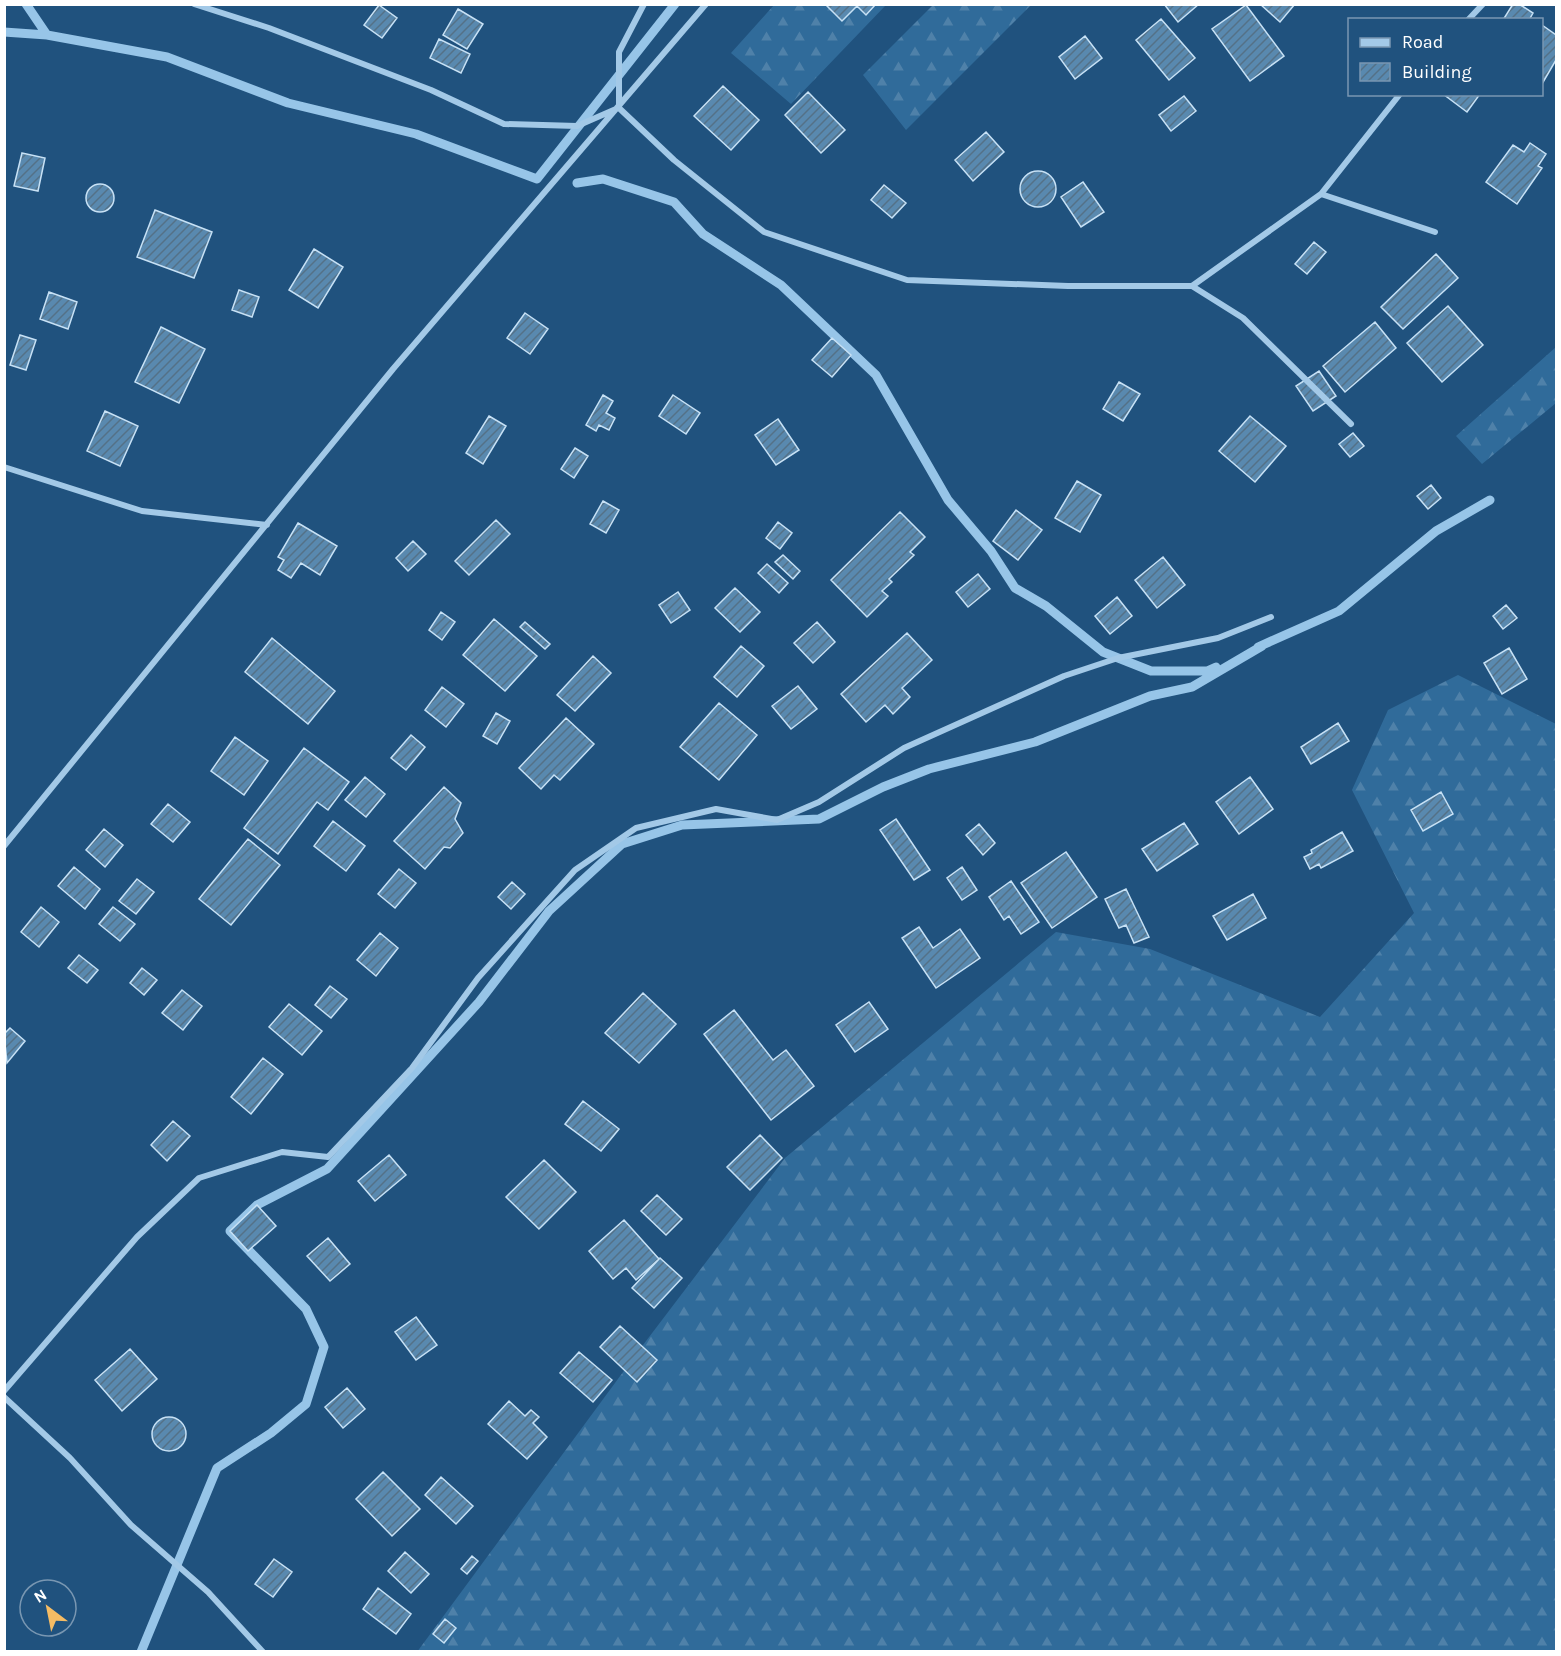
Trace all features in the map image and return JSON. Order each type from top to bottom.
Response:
[{"type":"street","points":[[194,4],[269,28],[431,90],[504,124],[577,126],[619,108]]},
{"type":"street","points":[[644,4],[619,52],[619,108],[674,160],[764,232],[907,280],[1068,286],[1192,286],[1243,318],[1351,424]]},
{"type":"street","points":[[4,846],[393,369],[706,4]]},
{"type":"street","points":[[1470,18],[1483,4]]},
{"type":"street","points":[[1192,286],[1321,194],[1398,96]]},
{"type":"street","points":[[1321,194],[1434,232]]},
{"type":"street","points":[[4,467],[142,511],[267,525]]},
{"type":"street","points":[[4,1391],[137,1237],[199,1178],[282,1152],[328,1158],[412,1068],[478,978],[575,870],[636,828],[716,809],[777,820],[819,802],[904,748],[1065,676],[1118,658],[1218,638],[1271,617]]},
{"type":"street","points":[[4,1397],[70,1458],[131,1525],[208,1592],[263,1652]]},
{"type":"green space","points":[[774,5],[886,5],[791,104],[731,53]]},
{"type":"green space","points":[[933,5],[1031,5],[906,130],[863,75]]},
{"type":"green space","points":[[1556,347],[1556,403],[1482,464],[1456,436]]},
{"type":"green space","points":[[1458,675],[1556,724],[1556,1651],[417,1652],[640,1349],[785,1158],[1056,932],[1150,949],[1320,1017],[1414,913],[1352,790],[1388,710]]},
{"type":"building","points":[[825,4],[876,4],[866,15],[857,6],[842,21]]},
{"type":"building","points":[[1164,4],[1199,4],[1178,22]]},
{"type":"building","points":[[1260,4],[1295,4],[1280,22]]},
{"type":"building","points":[[1513,4],[1519,4],[1533,13],[1530,18],[1504,18]]},
{"type":"building","points":[[379,5],[397,18],[382,38],[364,25]]},
{"type":"building","points":[[1246,5],[1284,56],[1250,81],[1212,29]]},
{"type":"building","points":[[458,9],[483,24],[467,49],[443,35]]},
{"type":"building","points":[[1161,19],[1195,58],[1169,80],[1136,40]]},
{"type":"building","points":[[1543,26],[1556,35],[1556,60],[1543,82]]},
{"type":"building","points":[[1085,36],[1102,58],[1075,79],[1059,57]]},
{"type":"building","points":[[439,39],[470,54],[461,73],[430,58]]},
{"type":"building","points":[[723,86],[759,120],[731,150],[694,116]]},
{"type":"building","points":[[808,92],[845,130],[821,153],[785,115]]},
{"type":"building","points":[[1184,96],[1196,111],[1171,131],[1159,115]]},
{"type":"building","points":[[1446,96],[1479,96],[1467,112]]},
{"type":"building","points":[[986,132],[1004,152],[973,181],[955,160]]},
{"type":"building","points":[[1530,143],[1546,154],[1538,166],[1542,168],[1517,204],[1486,182],[1513,145],[1524,152]]},
{"type":"building","points":[[22,153],[45,158],[38,191],[14,186]]},
{"type":"building","points":[[1038,171],[1051,176],[1056,189],[1051,202],[1038,207],[1025,202],[1020,189],[1025,176]]},
{"type":"building","points":[[1083,182],[1104,212],[1081,227],[1061,197]]},
{"type":"building","points":[[100,184],[110,188],[114,198],[110,208],[100,212],[90,208],[86,198],[90,188]]},
{"type":"building","points":[[884,185],[906,203],[892,218],[871,200]]},
{"type":"building","points":[[155,210],[212,232],[194,278],[137,257]]},
{"type":"building","points":[[1314,242],[1326,252],[1307,274],[1295,264]]},
{"type":"building","points":[[314,249],[343,267],[318,308],[289,290]]},
{"type":"building","points":[[1436,254],[1458,278],[1403,329],[1381,307]]},
{"type":"building","points":[[239,290],[259,297],[252,317],[232,310]]},
{"type":"building","points":[[49,292],[77,302],[68,329],[40,319]]},
{"type":"building","points":[[1448,306],[1483,345],[1442,382],[1407,343]]},
{"type":"building","points":[[525,313],[548,329],[530,354],[507,338]]},
{"type":"building","points":[[1375,322],[1396,348],[1345,392],[1323,366]]},
{"type":"building","points":[[161,327],[205,349],[179,403],[135,382]]},
{"type":"building","points":[[20,335],[36,340],[26,370],[10,365]]},
{"type":"building","points":[[832,338],[851,355],[832,377],[812,360]]},
{"type":"building","points":[[1319,371],[1336,396],[1313,411],[1296,386]]},
{"type":"building","points":[[1119,382],[1140,394],[1123,421],[1103,409]]},
{"type":"building","points":[[603,395],[613,401],[606,413],[615,418],[609,430],[599,425],[596,431],[586,425]]},
{"type":"building","points":[[673,395],[700,413],[686,434],[659,416]]},
{"type":"building","points":[[105,411],[138,426],[120,466],[87,451]]},
{"type":"building","points":[[489,416],[506,426],[483,464],[466,453]]},
{"type":"building","points":[[1250,416],[1286,446],[1255,482],[1219,451]]},
{"type":"building","points":[[778,419],[799,450],[776,465],[755,435]]},
{"type":"building","points":[[1353,433],[1364,446],[1350,457],[1339,444]]},
{"type":"building","points":[[575,448],[588,456],[574,478],[561,469]]},
{"type":"building","points":[[1077,481],[1101,495],[1080,532],[1055,518]]},
{"type":"building","points":[[1431,485],[1441,498],[1428,509],[1417,496]]},
{"type":"building","points":[[603,501],[619,510],[606,533],[590,524]]},
{"type":"building","points":[[1016,510],[1042,530],[1018,560],[993,541]]},
{"type":"building","points":[[900,512],[925,537],[910,552],[914,555],[889,579],[892,582],[882,591],[888,596],[867,617],[831,580]]},
{"type":"building","points":[[496,520],[510,534],[469,575],[455,561]]},
{"type":"building","points":[[778,522],[792,533],[780,549],[766,538]]},
{"type":"building","points":[[298,523],[337,546],[320,575],[301,563],[291,578],[278,570],[284,560],[278,557]]},
{"type":"building","points":[[413,541],[426,554],[408,571],[396,558]]},
{"type":"building","points":[[783,555],[800,571],[793,579],[775,562]]},
{"type":"building","points":[[1163,557],[1185,585],[1157,608],[1135,580]]},
{"type":"building","points":[[767,564],[788,583],[779,593],[758,573]]},
{"type":"building","points":[[978,574],[990,589],[968,607],[956,592]]},
{"type":"building","points":[[735,588],[760,612],[740,632],[715,608]]},
{"type":"building","points":[[678,592],[690,610],[671,623],[659,605]]},
{"type":"building","points":[[1117,597],[1132,616],[1110,634],[1095,616]]},
{"type":"building","points":[[1506,605],[1517,618],[1503,629],[1493,616]]},
{"type":"building","points":[[441,612],[455,622],[442,640],[429,630]]},
{"type":"building","points":[[494,619],[537,656],[505,691],[463,655]]},
{"type":"building","points":[[525,622],[550,644],[545,649],[520,627]]},
{"type":"building","points":[[817,622],[835,642],[813,663],[794,643]]},
{"type":"building","points":[[907,633],[932,660],[902,688],[910,697],[893,714],[885,705],[866,722],[841,694]]},
{"type":"building","points":[[272,638],[335,691],[308,724],[245,672]]},
{"type":"building","points":[[741,646],[764,666],[737,697],[714,677]]},
{"type":"building","points":[[1509,648],[1527,679],[1502,694],[1484,663]]},
{"type":"building","points":[[593,656],[611,673],[575,711],[557,695]]},
{"type":"building","points":[[798,686],[817,709],[791,729],[772,706]]},
{"type":"building","points":[[442,687],[464,704],[446,727],[425,710]]},
{"type":"building","points":[[719,703],[757,735],[719,780],[680,747]]},
{"type":"building","points":[[496,713],[510,721],[497,744],[483,736]]},
{"type":"building","points":[[566,718],[594,744],[560,780],[554,775],[541,789],[519,768]]},
{"type":"building","points":[[1338,723],[1349,741],[1311,764],[1301,747]]},
{"type":"building","points":[[411,735],[425,747],[406,770],[391,758]]},
{"type":"building","points":[[235,737],[268,761],[244,795],[211,771]]},
{"type":"building","points":[[304,748],[349,782],[328,810],[317,802],[278,854],[244,828]]},
{"type":"building","points":[[365,777],[385,794],[366,817],[345,800]]},
{"type":"building","points":[[1250,777],[1273,809],[1239,834],[1216,802]]},
{"type":"building","points":[[444,787],[461,803],[455,819],[463,833],[450,848],[444,847],[425,869],[394,841]]},
{"type":"building","points":[[1441,792],[1453,814],[1423,831],[1411,810]]},
{"type":"building","points":[[168,804],[190,822],[173,842],[151,824]]},
{"type":"building","points":[[896,819],[930,870],[914,880],[880,830]]},
{"type":"building","points":[[333,821],[365,846],[346,871],[314,846]]},
{"type":"building","points":[[1184,823],[1198,844],[1157,871],[1142,849]]},
{"type":"building","points":[[979,824],[995,843],[983,855],[966,835]]},
{"type":"building","points":[[104,829],[123,845],[105,867],[86,850]]},
{"type":"building","points":[[1342,832],[1353,851],[1321,868],[1319,864],[1310,869],[1304,857],[1312,853],[1311,850]]},
{"type":"building","points":[[248,839],[280,865],[231,925],[199,899]]},
{"type":"building","points":[[1066,852],[1097,897],[1052,928],[1021,883]]},
{"type":"building","points":[[74,867],[100,889],[85,909],[58,886]]},
{"type":"building","points":[[962,867],[977,890],[962,900],[947,878]]},
{"type":"building","points":[[399,869],[416,883],[395,908],[378,894]]},
{"type":"building","points":[[137,879],[154,892],[136,914],[119,901]]},
{"type":"building","points":[[1011,881],[1039,922],[1021,934],[1009,916],[1004,920],[989,897]]},
{"type":"building","points":[[512,882],[525,894],[511,909],[498,897]]},
{"type":"building","points":[[1126,889],[1149,937],[1134,943],[1126,925],[1119,928],[1105,899]]},
{"type":"building","points":[[1253,894],[1266,918],[1227,940],[1213,916]]},
{"type":"building","points":[[41,907],[59,922],[39,947],[21,932]]},
{"type":"building","points":[[113,907],[135,924],[120,941],[99,924]]},
{"type":"building","points":[[919,927],[933,948],[960,929],[980,958],[936,988],[902,938]]},
{"type":"building","points":[[380,933],[398,948],[376,976],[357,960]]},
{"type":"building","points":[[79,955],[98,970],[87,983],[68,968]]},
{"type":"building","points":[[142,968],[157,980],[144,995],[130,983]]},
{"type":"building","points":[[330,986],[347,999],[331,1018],[315,1005]]},
{"type":"building","points":[[182,990],[202,1006],[183,1030],[162,1013]]},
{"type":"building","points":[[643,993],[676,1024],[639,1063],[605,1033]]},
{"type":"building","points":[[869,1002],[888,1029],[855,1052],[836,1025]]},
{"type":"building","points":[[289,1004],[322,1031],[302,1055],[269,1027]]},
{"type":"building","points":[[734,1010],[773,1060],[786,1050],[814,1086],[771,1120],[704,1034]]},
{"type":"building","points":[[10,1028],[25,1041],[7,1063],[4,1034]]},
{"type":"building","points":[[263,1058],[283,1074],[251,1114],[231,1097]]},
{"type":"building","points":[[583,1101],[619,1129],[601,1151],[565,1124]]},
{"type":"building","points":[[173,1121],[190,1136],[167,1161],[151,1145]]},
{"type":"building","points":[[760,1135],[782,1158],[750,1190],[727,1167]]},
{"type":"building","points":[[389,1155],[406,1175],[375,1201],[358,1181]]},
{"type":"building","points":[[544,1160],[576,1192],[539,1229],[506,1197]]},
{"type":"building","points":[[657,1195],[682,1219],[666,1235],[641,1211]]},
{"type":"building","points":[[257,1205],[276,1226],[248,1251],[230,1231]]},
{"type":"building","points":[[624,1220],[659,1259],[636,1280],[626,1268],[613,1279],[589,1251]]},
{"type":"building","points":[[328,1238],[350,1264],[330,1281],[307,1256]]},
{"type":"building","points":[[660,1258],[682,1278],[654,1308],[632,1288]]},
{"type":"building","points":[[416,1317],[437,1345],[416,1360],[395,1332]]},
{"type":"building","points":[[620,1326],[657,1360],[637,1382],[600,1347]]},
{"type":"building","points":[[130,1349],[157,1379],[122,1411],[95,1380]]},
{"type":"building","points":[[579,1352],[612,1380],[593,1402],[560,1373]]},
{"type":"building","points":[[347,1388],[365,1409],[343,1428],[325,1407]]},
{"type":"building","points":[[509,1401],[525,1416],[531,1410],[539,1417],[533,1423],[547,1437],[527,1459],[488,1424]]},
{"type":"building","points":[[169,1417],[181,1422],[186,1434],[181,1446],[169,1451],[157,1446],[152,1434],[157,1422]]},
{"type":"building","points":[[383,1472],[420,1509],[392,1536],[356,1499]]},
{"type":"building","points":[[441,1477],[473,1506],[456,1524],[425,1495]]},
{"type":"building","points":[[405,1552],[429,1574],[411,1593],[388,1571]]},
{"type":"building","points":[[472,1556],[478,1561],[467,1574],[461,1569]]},
{"type":"building","points":[[274,1559],[292,1572],[273,1597],[255,1584]]},
{"type":"building","points":[[378,1588],[411,1614],[396,1634],[363,1609]]},
{"type":"building","points":[[445,1619],[456,1628],[444,1643],[433,1634]]},
{"type":"waterway","points":[[26,4],[47,35]]},
{"type":"waterway","points":[[4,32],[47,35],[167,57],[288,103],[416,134],[537,179],[675,4]]},
{"type":"waterway","points":[[577,183],[603,179],[674,202],[703,234],[781,285],[876,375],[948,500],[991,551],[1015,588],[1046,606],[1103,652],[1151,671],[1207,671],[1216,667]]},
{"type":"waterway","points":[[1258,647],[1339,611],[1436,531],[1490,500]]},
{"type":"waterway","points":[[141,1652],[217,1468],[271,1433],[306,1404],[324,1347],[306,1309],[230,1231],[257,1205],[327,1169],[479,1002],[549,911],[622,844],[682,825],[819,819],[883,787],[929,769],[1035,742],[1150,696],[1192,687],[1262,646]]}]
